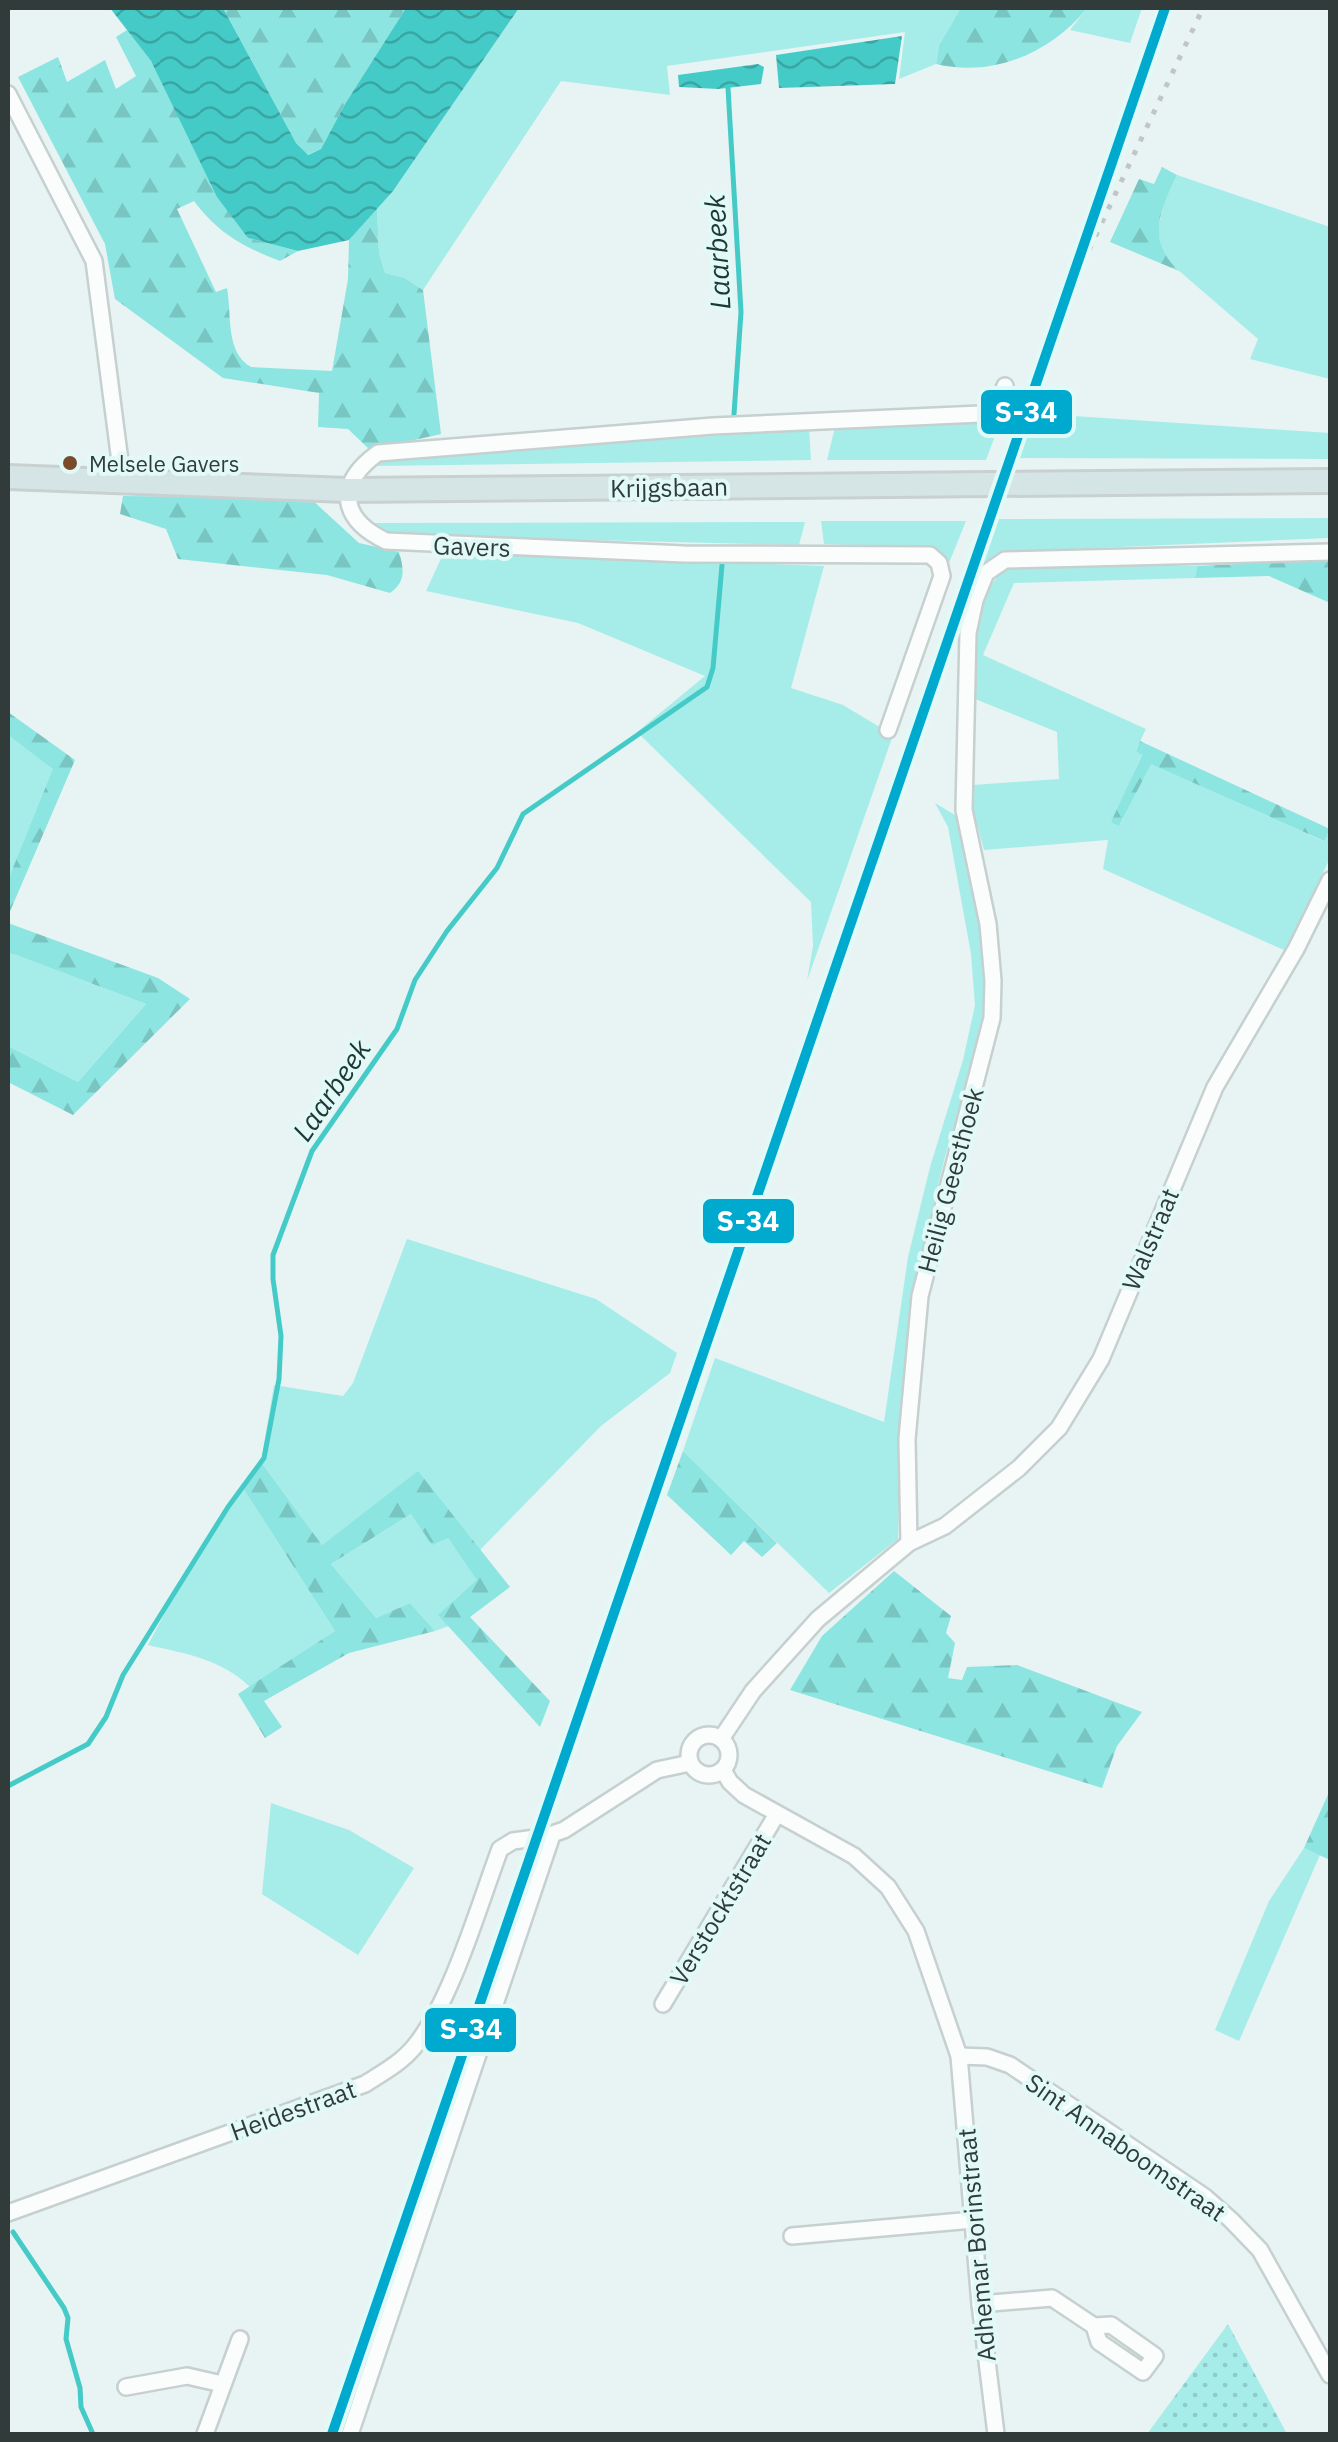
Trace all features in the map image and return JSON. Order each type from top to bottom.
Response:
[{"type":"main road","name":"Krijgsbaan","points":[[8,476],[346,490],[1330,481]]},
{"type":"street","points":[[8,94],[94,261],[121,469],[128,480]]},
{"type":"street","points":[[346,490],[356,472],[378,454],[819,420],[980,414],[998,403],[1005,386]]},
{"type":"street","name":"Gavers","points":[[346,490],[358,521],[367,532],[386,541],[684,554],[930,556],[939,563],[942,576],[888,730]]},
{"type":"street","name":"Heilig Geesthoek","points":[[908,1543],[907,1439],[920,1296],[992,1018],[988,924],[964,810],[968,633],[986,573],[1004,560],[1330,552]]},
{"type":"street","name":"Walstraat","points":[[908,1543],[945,1526],[1019,1468],[1059,1428],[1083,1393],[1102,1360],[1216,1087],[1296,949],[1330,880]]},
{"type":"street","points":[[721,1739],[753,1690],[788,1648],[908,1543]]},
{"type":"street","points":[[704,1735],[721,1739],[729,1751],[724,1770],[708,1776],[696,1770],[690,1763],[689,1751],[694,1741],[704,1735]]},
{"type":"street","points":[[350,2434],[552,1835],[657,1770],[690,1763]]},
{"type":"street","points":[[724,1770],[744,1795],[854,1856],[903,1906],[916,1932],[959,2056]]},
{"type":"street","name":"Verstocktstraat","points":[[663,2004],[777,1814]]},
{"type":"street","name":"Heidestraat","points":[[8,2213],[354,2088],[399,2062],[414,2046],[442,2000],[500,1849],[506,1843],[552,1835]]},
{"type":"street","name":"Adhemar Borinstraat","points":[[959,2056],[980,2304],[996,2434]]},
{"type":"street","name":"Sint Annaboomstraat","points":[[959,2056],[987,2056],[1010,2066],[1205,2197],[1260,2250],[1330,2376]]},
{"type":"street","points":[[792,2236],[974,2220]]},
{"type":"street","points":[[980,2304],[1052,2298],[1094,2326]]},
{"type":"street","points":[[205,2434],[240,2339]]},
{"type":"street","points":[[126,2387],[187,2376],[222,2384]]},
{"type":"shaded area","points":[[519,8],[961,8],[939,45],[936,64],[899,79],[905,32],[667,66],[670,95],[561,81],[423,290],[405,278],[385,273],[379,253],[377,208],[393,191]]},
{"type":"shaded area","points":[[1087,8],[1142,8],[1130,43],[1070,30]]},
{"type":"shaded area","points":[[1177,175],[1330,227],[1330,379],[1250,359],[1258,339],[1163,257],[1158,230],[1164,202]]},
{"type":"shaded area","points":[[1005,386],[1013,388],[986,460],[827,460],[835,427],[982,421],[999,408]]},
{"type":"shaded area","points":[[1040,400],[1047,401],[1049,410],[1059,415],[1330,433],[1330,459],[1019,458]]},
{"type":"shaded area","points":[[809,429],[811,460],[375,466],[379,460]]},
{"type":"shaded area","points":[[1330,518],[1330,538],[1025,551],[1003,554],[980,567],[995,519]]},
{"type":"shaded area","points":[[821,521],[966,521],[947,568],[942,554],[930,548],[824,544]]},
{"type":"shaded area","points":[[805,522],[799,545],[389,535],[374,528],[373,523]]},
{"type":"shaded area","points":[[444,552],[824,566],[791,688],[843,705],[893,735],[807,981],[813,946],[811,902],[637,732],[705,676],[578,623],[426,591]]},
{"type":"shaded area","points":[[1197,566],[1195,578],[1014,583],[983,655],[1146,729],[1136,750],[1142,754],[1112,822],[1120,825],[1150,763],[1323,841],[1330,830],[1330,858],[1286,951],[1103,869],[1108,840],[984,850],[972,806],[973,785],[1059,779],[1057,732],[975,699],[977,628],[986,594],[1007,567]]},
{"type":"shaded area","points":[[8,735],[54,769],[8,880]]},
{"type":"shaded area","points":[[935,803],[960,818],[983,947],[984,1022],[942,1169],[922,1261],[905,1399],[898,1539],[829,1593],[683,1451],[715,1358],[884,1422],[908,1257],[975,1005],[971,954],[948,827]]},
{"type":"shaded area","points":[[8,952],[146,1004],[78,1082],[8,1046]]},
{"type":"shaded area","points":[[407,1239],[596,1299],[677,1353],[670,1373],[601,1426],[480,1550],[418,1472],[322,1545],[261,1462],[274,1385],[343,1396],[353,1383]]},
{"type":"shaded area","points":[[243,1488],[335,1631],[250,1687],[215,1664],[148,1645],[184,1576]]},
{"type":"shaded area","points":[[411,1514],[448,1538],[478,1580],[439,1615],[449,1626],[435,1631],[410,1603],[376,1618],[331,1564]]},
{"type":"shaded area","points":[[271,1803],[349,1830],[414,1868],[358,1955],[262,1894]]},
{"type":"shaded area","points":[[1304,1848],[1320,1855],[1239,2041],[1215,2030],[1269,1901]]},
{"type":"shaded area","points":[[1228,2324],[1287,2434],[1147,2434]]},
{"type":"green space","points":[[223,8],[406,8],[321,149],[307,155],[296,143]]},
{"type":"green space","points":[[961,8],[1087,8],[1057,37],[1020,58],[979,67],[936,64],[939,45]]},
{"type":"green space","points":[[127,30],[151,61],[248,238],[298,251],[280,261],[232,238],[194,201],[177,209],[216,292],[227,288],[233,343],[243,360],[251,367],[332,371],[348,279],[349,240],[377,208],[379,253],[385,273],[405,278],[423,290],[441,434],[370,450],[348,429],[318,427],[319,393],[223,378],[115,299],[105,244],[18,77],[58,57],[67,82],[105,60],[116,89],[136,76],[116,37]]},
{"type":"green space","points":[[1162,167],[1177,175],[1161,213],[1159,237],[1169,260],[1179,271],[1110,242],[1139,179],[1154,184]]},
{"type":"green space","points":[[123,496],[310,498],[359,543],[399,552],[401,580],[390,593],[327,575],[178,559],[166,529],[120,514]]},
{"type":"green space","points":[[1329,560],[1330,603],[1269,576],[1195,578],[1197,566]]},
{"type":"green space","points":[[8,712],[75,760],[8,916],[8,880],[53,769],[8,735]]},
{"type":"green space","points":[[1140,741],[1330,829],[1324,841],[1151,764],[1119,826],[1111,822],[1142,755],[1136,751]]},
{"type":"green space","points":[[8,923],[158,978],[190,999],[73,1115],[8,1082],[8,1046],[78,1082],[146,1004],[8,952]]},
{"type":"green space","points":[[683,1451],[777,1543],[762,1557],[744,1541],[731,1555],[667,1495]]},
{"type":"green space","points":[[261,1462],[322,1545],[418,1471],[510,1587],[470,1617],[550,1701],[540,1727],[438,1615],[477,1580],[448,1538],[432,1545],[411,1514],[331,1564],[376,1618],[410,1603],[435,1631],[349,1653],[264,1701],[282,1727],[265,1738],[238,1694],[335,1631],[243,1488]]},
{"type":"green space","points":[[894,1571],[951,1616],[946,1633],[955,1643],[948,1678],[962,1680],[967,1667],[1017,1665],[1142,1712],[1117,1746],[1102,1788],[790,1690],[822,1636]]},
{"type":"green space","points":[[1330,1790],[1330,1860],[1304,1848]]},
{"type":"water","points":[[110,8],[223,8],[296,143],[308,155],[321,149],[406,8],[519,8],[393,191],[349,240],[298,251],[248,238],[217,197],[151,61]]},
{"type":"water","points":[[902,36],[895,84],[779,88],[776,55]]},
{"type":"water","points":[[758,64],[764,67],[761,84],[718,89],[679,87],[678,75]]},
{"type":"waterway","name":"Laarbeek","points":[[728,88],[741,312],[734,414]]},
{"type":"waterway","name":"Laarbeek","points":[[8,1786],[88,1744],[106,1717],[123,1675],[228,1507],[264,1458],[279,1379],[281,1336],[273,1255],[312,1151],[397,1029],[415,980],[447,931],[497,868],[523,814],[707,687],[713,668],[722,565]]},
{"type":"waterway","name":"Laarbeek","points":[[13,2232],[68,2318],[66,2339],[80,2388],[81,2407],[93,2434]]},
{"type":"railway","points":[[1044,361],[1080,269],[1203,8]]},
{"type":"transit line","name":"S-34","points":[[332,2434],[1165,8]]},
{"type":"place","name":"Melsele Gavers","points":[[70,463]]}]
